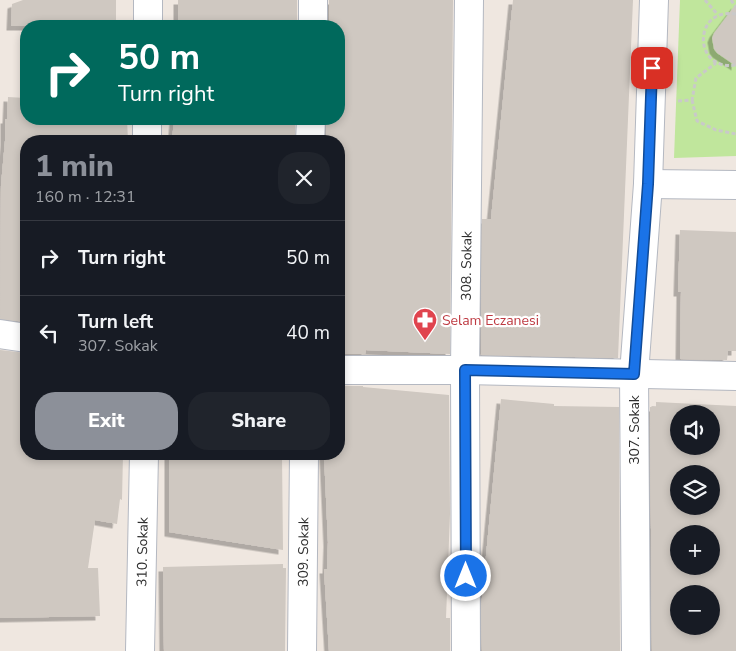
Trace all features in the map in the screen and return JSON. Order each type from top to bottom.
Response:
[{"type":"street","points":[[148,0],[148,20]]},
{"type":"street","points":[[313,20],[314,0]]},
{"type":"street","name":"308. Sokak","points":[[466,651],[465,370],[469,0]]},
{"type":"street","name":"307. Sokak","points":[[636,651],[634,374],[648,184],[654,0]]},
{"type":"street","points":[[648,184],[736,185]]},
{"type":"street","points":[[0,334],[20,337]]},
{"type":"street","points":[[345,370],[465,370],[736,376]]},
{"type":"street","name":"310. Sokak","points":[[140,651],[144,460]]},
{"type":"street","name":"309. Sokak","points":[[302,651],[304,460]]},
{"type":"path","points":[[705,0],[718,15]]},
{"type":"path","points":[[731,0],[736,6]]},
{"type":"path","points":[[736,14],[725,13],[718,15],[711,20],[703,34],[705,51],[716,63],[725,66],[736,65]]},
{"type":"path","points":[[716,63],[696,78],[692,100],[697,120],[716,130],[736,134]]},
{"type":"path","points":[[651,103],[692,100]]},
{"type":"green space","points":[[680,0],[736,0],[736,156],[674,158]]},
{"type":"building","points":[[23,0],[116,0],[116,20],[20,20],[20,26],[11,26],[12,4]]},
{"type":"building","points":[[178,0],[297,0],[297,20],[178,20]]},
{"type":"building","points":[[329,0],[453,0],[450,354],[366,350],[365,354],[345,354],[345,135],[326,135],[326,125],[345,125],[345,20],[329,20]]},
{"type":"building","points":[[513,0],[633,0],[618,358],[481,355],[482,219],[491,219]]},
{"type":"building","points":[[736,4],[736,66],[717,53],[714,49],[712,38]]},
{"type":"building","points":[[8,97],[20,98],[20,125],[127,125],[128,135],[20,135],[20,321],[0,319],[1,185],[5,119],[7,119]]},
{"type":"building","points":[[173,125],[295,125],[295,135],[173,135]]},
{"type":"building","points":[[680,230],[736,232],[736,351],[728,351],[727,360],[680,359],[681,292],[678,292]]},
{"type":"building","points":[[0,350],[20,352],[20,460],[123,460],[122,500],[120,499],[117,524],[95,520],[88,568],[98,568],[100,616],[0,618]]},
{"type":"building","points":[[345,386],[363,386],[449,395],[450,514],[446,618],[450,618],[450,651],[329,651],[324,569],[327,569],[328,542],[324,460],[345,460]]},
{"type":"building","points":[[501,399],[554,404],[554,406],[619,407],[620,651],[482,651],[481,608]]},
{"type":"building","points":[[656,402],[716,405],[670,405],[670,455],[720,455],[720,405],[736,406],[736,651],[652,651],[650,407],[656,407]]},
{"type":"building","points":[[169,460],[282,460],[283,550],[169,532]]},
{"type":"building","points":[[283,564],[283,568],[286,568],[285,651],[164,651],[163,567]]},
{"type":"place","name":"Selam Eczanesi","points":[[425,341]]},
{"type":"route","points":[[466,576],[465,370],[634,374],[648,184],[652,68]]}]
